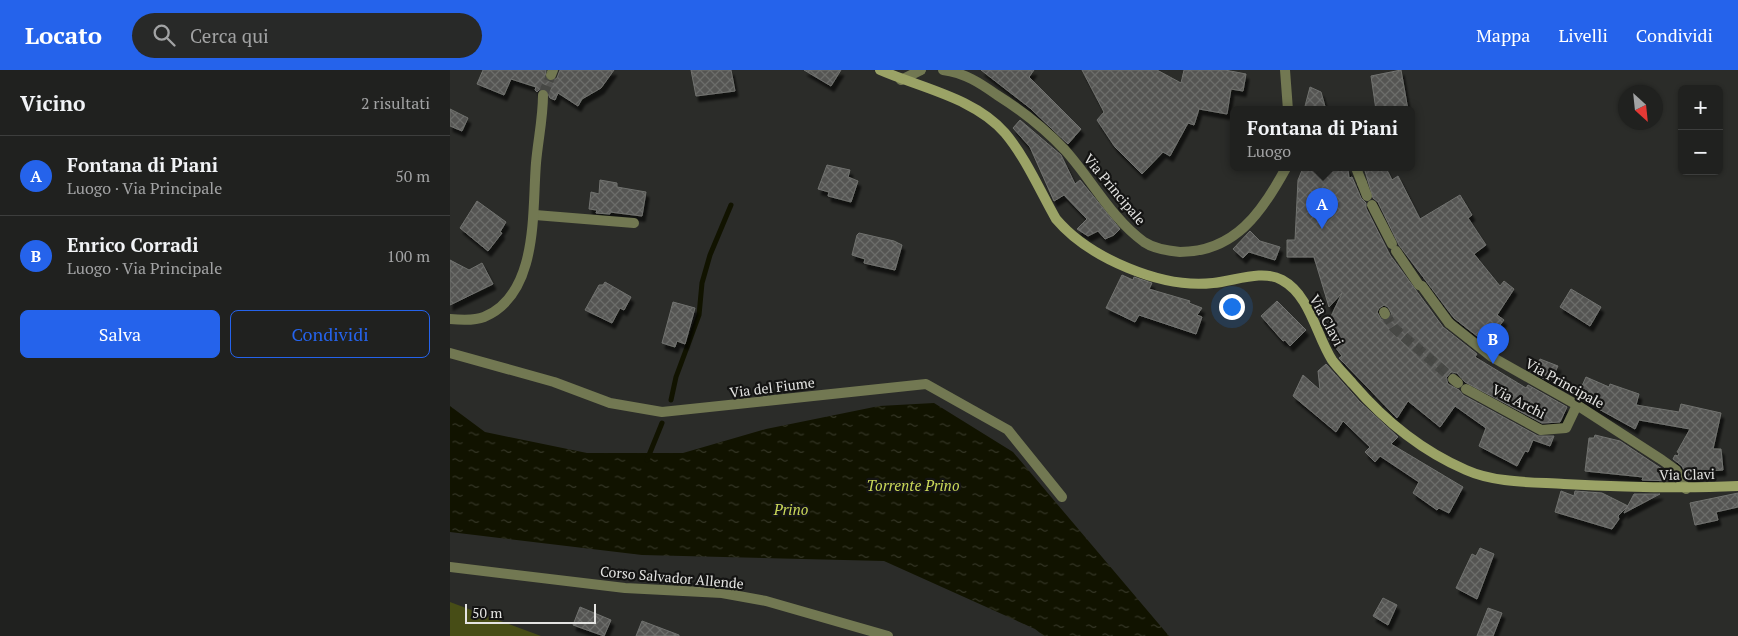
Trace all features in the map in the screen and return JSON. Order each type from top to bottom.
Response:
[{"type":"main road","name":"Via Clavi","points":[[880,70],[965,104],[1004,132],[1016,149],[1056,219],[1079,240],[1100,254],[1154,277],[1189,283],[1212,284],[1269,274],[1283,280],[1294,289],[1307,308],[1332,360],[1378,412],[1412,439],[1466,470],[1489,477],[1534,482],[1686,489],[1738,486]]},
{"type":"street","points":[[901,80],[921,70]]},
{"type":"street","name":"Via Principale","points":[[943,70],[968,76],[1017,108],[1064,150],[1127,228],[1146,244],[1171,251],[1193,252],[1213,248],[1235,236],[1268,202],[1284,171]]},
{"type":"street","points":[[1285,70],[1288,106]]},
{"type":"street","points":[[450,319],[482,318],[509,300],[521,279],[529,251],[535,215],[536,163],[543,95]]},
{"type":"street","name":"Via Principale","points":[[1357,171],[1394,248],[1419,285],[1422,286],[1449,323],[1492,357],[1577,405],[1669,465],[1676,470],[1686,489]]},
{"type":"street","points":[[535,215],[634,223]]},
{"type":"street","name":"Via del Fiume","points":[[450,353],[554,382],[610,403],[662,412],[926,384],[1008,430],[1062,496]]},
{"type":"street","name":"Via Archi","points":[[1459,384],[1541,430],[1566,428],[1577,405]]},
{"type":"street","name":"Corso Salvador Allende","points":[[450,566],[625,588],[722,593],[766,601],[888,636]]},
{"type":"green space","points":[[450,602],[541,636],[450,636]]},
{"type":"water","name":"Torrente Prino","points":[[934,403],[1013,452],[1169,636],[1044,636],[1035,629],[884,561],[642,555],[450,532],[450,406],[485,432],[587,453],[683,453],[766,429],[879,406]]},
{"type":"building","points":[[483,70],[546,70],[545,79],[551,82],[557,78],[560,70],[614,70],[601,88],[582,99],[578,106],[558,93],[555,100],[550,98],[546,89],[540,89],[537,92],[535,90],[536,87],[511,79],[504,95],[477,84]]},
{"type":"building","points":[[691,70],[731,70],[735,91],[696,96]]},
{"type":"building","points":[[804,70],[841,70],[831,86]]},
{"type":"building","points":[[981,70],[1034,70],[1029,77],[1081,129],[1068,144],[1030,108]]},
{"type":"building","points":[[1082,70],[1157,70],[1181,83],[1184,70],[1225,70],[1246,74],[1243,91],[1231,89],[1227,114],[1199,109],[1194,125],[1188,123],[1170,156],[1163,152],[1142,174],[1115,147],[1097,120],[1104,112]]},
{"type":"building","points":[[1401,70],[1407,106],[1375,106],[1371,76]]},
{"type":"building","points":[[1310,87],[1321,92],[1325,106],[1305,106]]},
{"type":"building","points":[[450,109],[468,118],[462,131],[450,126]]},
{"type":"building","points":[[1020,120],[1061,155],[1075,184],[1080,180],[1120,229],[1114,235],[1105,239],[1098,231],[1088,236],[1077,229],[1087,219],[1064,195],[1054,201],[1030,147],[1013,128]]},
{"type":"building","points":[[827,165],[850,170],[848,177],[858,181],[851,202],[828,196],[829,192],[818,189]]},
{"type":"building","points":[[1302,171],[1348,171],[1349,178],[1352,177],[1361,198],[1366,203],[1366,208],[1390,255],[1443,327],[1477,354],[1475,357],[1526,388],[1528,385],[1567,407],[1560,422],[1542,423],[1465,382],[1457,373],[1451,372],[1446,378],[1448,384],[1459,390],[1463,395],[1538,436],[1554,436],[1550,446],[1533,440],[1528,452],[1525,451],[1517,466],[1479,446],[1486,428],[1455,406],[1440,427],[1408,401],[1397,418],[1339,358],[1342,356],[1329,339],[1326,327],[1342,293],[1329,307],[1314,257],[1287,257],[1287,240],[1295,240],[1298,180]],"holes":[[[1384,305],[1388,307],[1392,314],[1385,321],[1381,319],[1377,312]]]},
{"type":"building","points":[[1365,171],[1388,171],[1392,180],[1398,176],[1420,219],[1460,195],[1472,215],[1468,218],[1486,245],[1474,254],[1500,286],[1504,281],[1514,289],[1497,315],[1504,320],[1486,343],[1454,318],[1399,245],[1378,202],[1373,198]]},
{"type":"building","points":[[600,180],[617,183],[617,187],[646,192],[642,216],[610,212],[610,214],[596,213],[597,210],[589,209],[591,192],[599,194]]},
{"type":"building","points":[[477,201],[506,222],[500,232],[502,233],[488,251],[460,228]]},
{"type":"building","points":[[1250,231],[1260,241],[1280,247],[1275,260],[1249,252],[1243,258],[1233,249]]},
{"type":"building","points":[[859,233],[894,241],[902,245],[895,270],[864,263],[865,259],[852,255]]},
{"type":"building","points":[[450,260],[469,270],[482,263],[493,284],[450,305]]},
{"type":"building","points":[[1122,275],[1133,280],[1134,277],[1152,283],[1149,289],[1190,301],[1189,303],[1202,308],[1197,315],[1202,317],[1196,334],[1139,315],[1135,322],[1106,308]]},
{"type":"building","points":[[605,282],[631,297],[624,310],[620,308],[612,323],[585,310],[599,285],[603,285]]},
{"type":"building","points":[[1571,289],[1601,307],[1590,326],[1560,307]]},
{"type":"building","points":[[1277,301],[1306,330],[1290,346],[1285,340],[1283,341],[1261,316]]},
{"type":"building","points":[[673,302],[695,308],[685,344],[677,341],[675,347],[662,343]]},
{"type":"building","points":[[1540,359],[1558,366],[1550,382],[1533,373]]},
{"type":"building","points":[[1326,364],[1360,402],[1398,437],[1391,444],[1463,487],[1449,513],[1439,508],[1437,510],[1413,493],[1419,482],[1380,456],[1375,462],[1365,452],[1370,447],[1343,421],[1336,432],[1293,396],[1303,375],[1320,390],[1318,371]]},
{"type":"building","points":[[1586,377],[1609,387],[1610,384],[1639,394],[1636,405],[1679,412],[1681,404],[1721,413],[1713,449],[1721,449],[1723,470],[1706,471],[1689,480],[1682,466],[1673,459],[1675,455],[1678,456],[1679,453],[1677,452],[1690,429],[1639,420],[1635,429],[1577,397]]},
{"type":"building","points":[[1595,435],[1620,441],[1671,475],[1674,481],[1642,480],[1643,477],[1585,471],[1589,438],[1594,438]]},
{"type":"building","points":[[1561,491],[1574,496],[1575,491],[1602,493],[1628,506],[1618,516],[1619,519],[1612,529],[1555,512]]},
{"type":"building","points":[[1738,493],[1738,507],[1716,512],[1718,520],[1695,525],[1690,503]]},
{"type":"building","points":[[1634,494],[1660,494],[1624,513]]},
{"type":"building","points":[[1480,548],[1494,554],[1477,599],[1456,588],[1472,554],[1476,556]]},
{"type":"building","points":[[1383,598],[1397,605],[1388,625],[1373,616]]},
{"type":"building","points":[[580,607],[611,620],[604,636],[573,625]]},
{"type":"building","points":[[1488,608],[1502,613],[1493,636],[1477,636]]},
{"type":"building","points":[[642,621],[679,635],[679,636],[636,636]]},
{"type":"waterway","points":[[671,400],[676,377],[699,315],[702,283],[710,255],[731,205]]},
{"type":"waterway","points":[[647,460],[662,423]]},
{"type":"tunnel","points":[[543,95],[551,75]]},
{"type":"tunnel","points":[[1385,314],[1394,328],[1453,379]]},
{"type":"place","name":"Fontana di Piani","points":[[1322,229]]},
{"type":"place","name":"Enrico Corradi","points":[[1493,364]]},
{"type":"water label","name":"Prino","points":[[791,509]]}]
